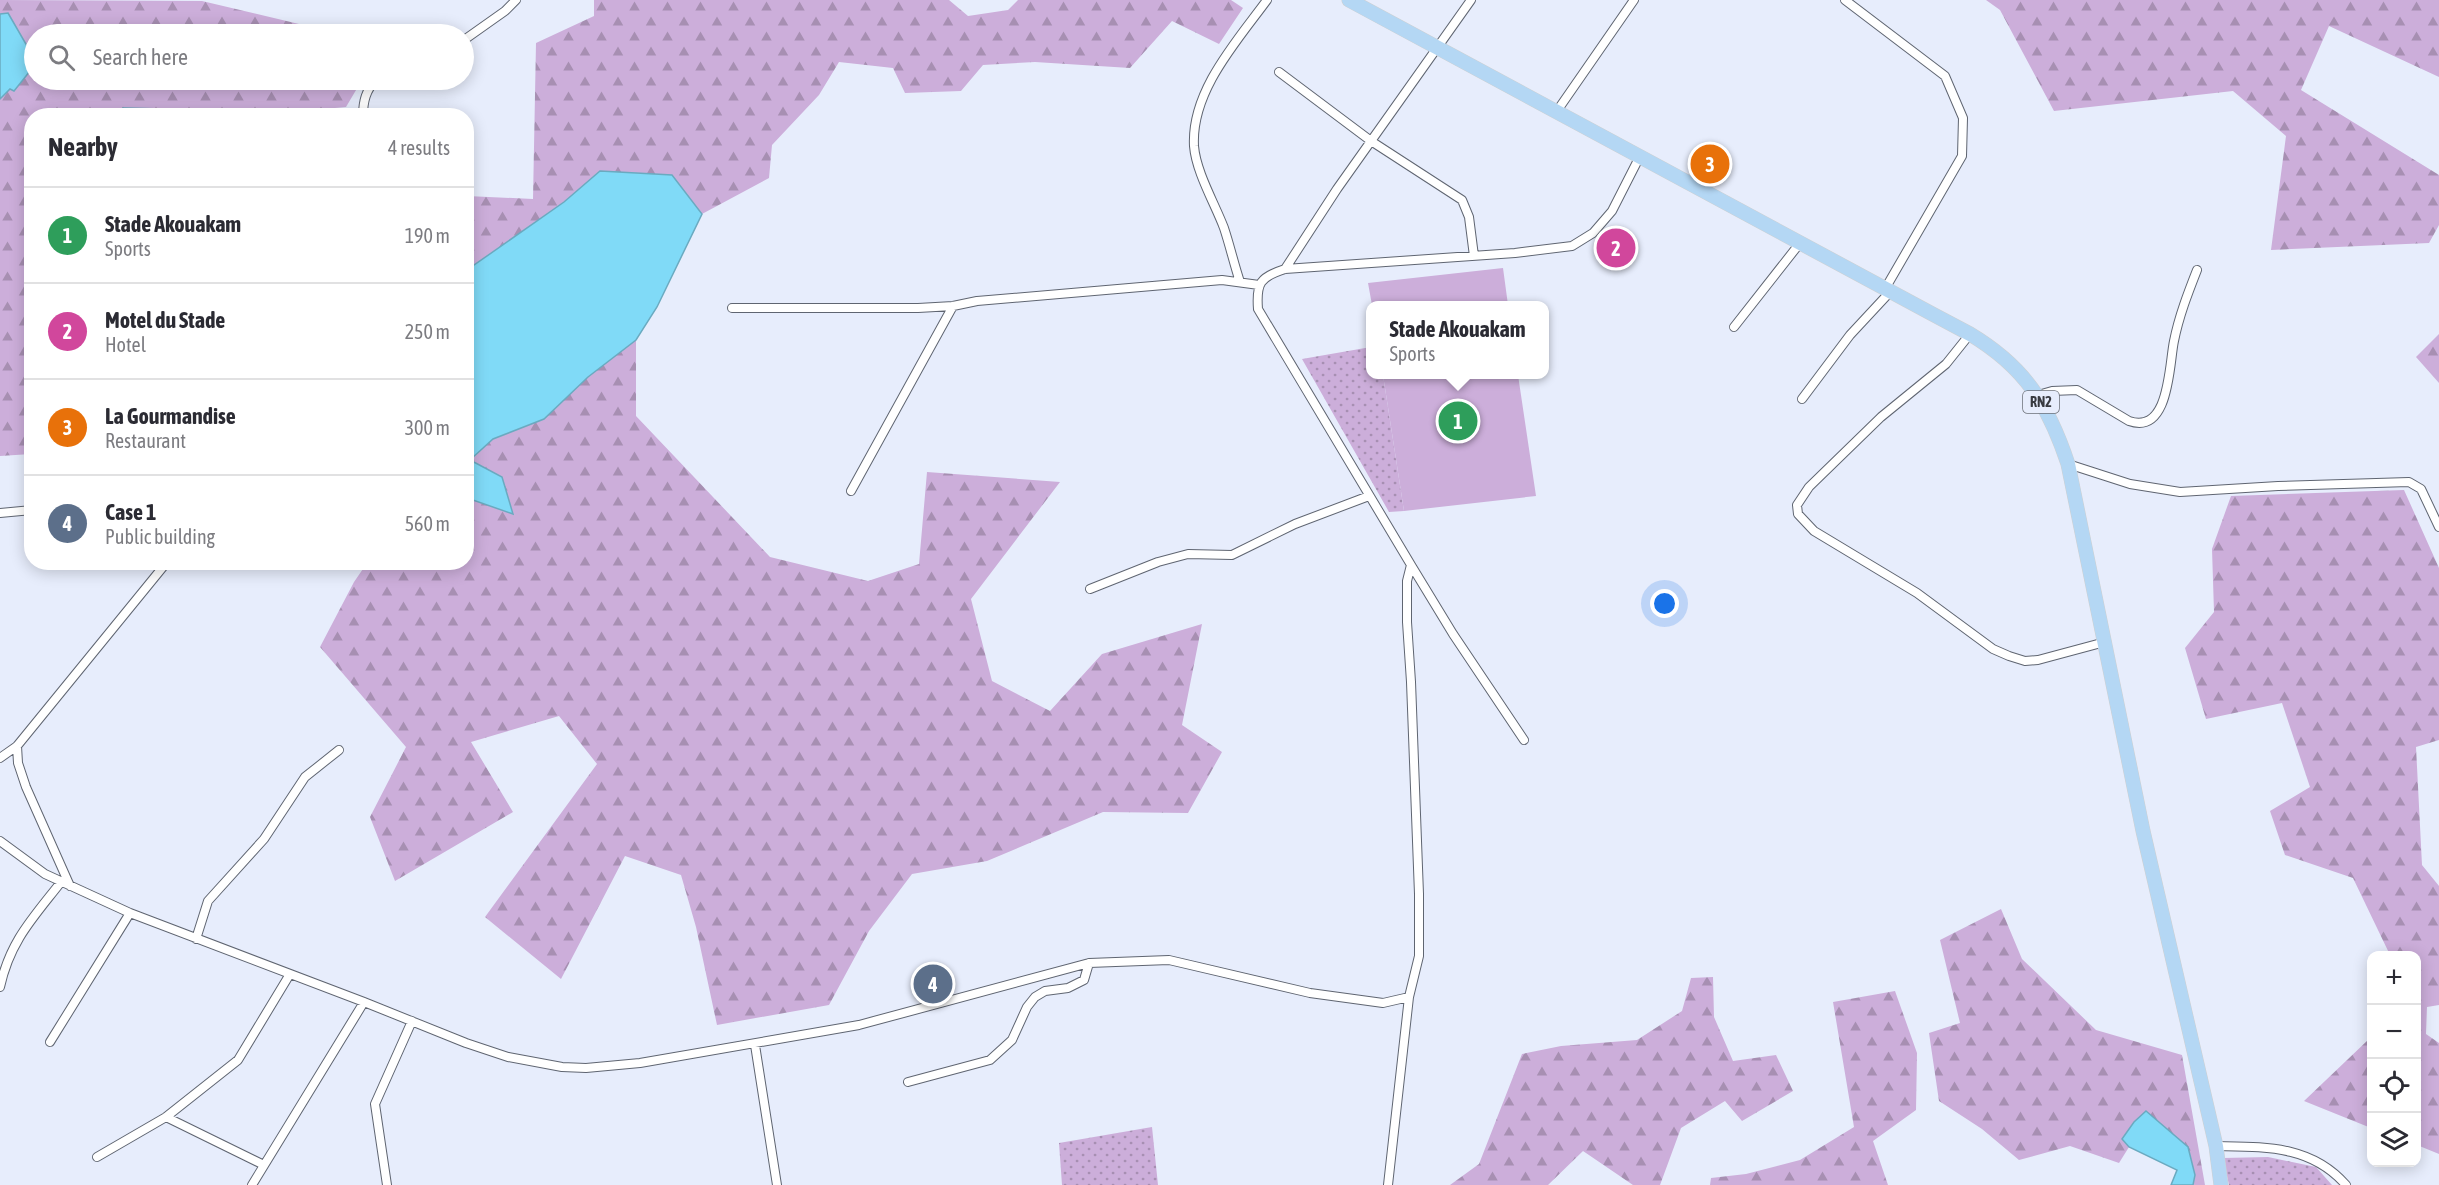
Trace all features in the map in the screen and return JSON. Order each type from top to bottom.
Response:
[{"type":"highway","name":"RN2","points":[[1349,0],[1970,334],[1994,348],[2018,371],[2038,395],[2055,425],[2068,464],[2143,831],[2216,1146],[2221,1185]]},
{"type":"street","points":[[474,33],[499,16],[516,0]]},
{"type":"street","points":[[1240,282],[1224,230],[1199,165],[1194,146],[1196,125],[1210,81],[1267,0]]},
{"type":"street","points":[[1285,269],[1371,141],[1471,0]]},
{"type":"street","points":[[1557,111],[1634,0]]},
{"type":"street","points":[[1802,399],[1888,290],[1962,156],[1963,118],[1945,76],[1845,0]]},
{"type":"street","points":[[1279,72],[1371,141],[1462,200],[1469,217],[1474,256]]},
{"type":"street","points":[[363,108],[367,90]]},
{"type":"street","points":[[1524,740],[1410,565],[1258,309],[1259,285],[1267,275],[1285,269],[1474,256],[1572,246],[1593,233],[1612,211],[1639,158]]},
{"type":"street","points":[[1734,327],[1800,243]]},
{"type":"street","points":[[2038,395],[2052,391],[2077,390],[2129,421],[2136,423],[2150,420],[2156,414],[2166,391],[2173,342],[2197,270]]},
{"type":"street","points":[[732,308],[918,309],[977,301],[1222,280],[1259,285]]},
{"type":"street","points":[[851,491],[953,306]]},
{"type":"street","points":[[1970,334],[1946,364],[1881,417],[1809,487],[1797,505],[1798,514],[1814,531],[1917,593],[1993,649],[2009,656],[2025,661],[2038,660],[2105,642]]},
{"type":"street","points":[[2068,464],[2130,484],[2180,492],[2409,482],[2421,489],[2439,527]]},
{"type":"street","points":[[1090,589],[1149,565],[1188,554],[1232,555],[1295,524],[1369,496]]},
{"type":"street","points":[[0,513],[24,511]]},
{"type":"street","points":[[1388,1185],[1409,997],[1419,956],[1419,894],[1407,622],[1407,581],[1410,565]]},
{"type":"street","points":[[0,758],[16,746],[160,570]]},
{"type":"street","points":[[16,746],[18,763],[26,788],[70,886]]},
{"type":"street","points":[[196,939],[208,901],[264,839],[305,777],[339,750]]},
{"type":"street","points":[[0,841],[45,874],[130,914],[364,1002],[466,1044],[508,1057],[562,1066],[586,1068],[640,1063],[755,1045],[859,1025],[1089,963],[1169,960],[1310,993],[1383,1003],[1409,997]]},
{"type":"street","points":[[0,987],[5,963],[14,945],[61,882]]},
{"type":"street","points":[[50,1042],[130,914]]},
{"type":"street","points":[[908,1082],[990,1060],[1012,1040],[1035,997],[1045,992],[1068,988],[1084,980],[1089,963]]},
{"type":"street","points":[[97,1157],[166,1116],[238,1060],[290,974]]},
{"type":"street","points":[[252,1185],[364,1002]]},
{"type":"street","points":[[387,1185],[375,1104],[412,1021]]},
{"type":"street","points":[[755,1045],[777,1185]]},
{"type":"street","points":[[166,1116],[264,1165]]},
{"type":"street","points":[[2216,1146],[2289,1151],[2315,1159],[2333,1171],[2346,1185]]},
{"type":"green space","points":[[0,0],[202,1],[299,24],[24,24],[24,90],[356,90],[346,107],[335,108],[24,108],[24,454],[0,456]]},
{"type":"green space","points":[[594,0],[949,0],[968,16],[1008,10],[1018,0],[1231,0],[1243,8],[1219,44],[1172,21],[1130,68],[1035,62],[983,65],[961,91],[905,93],[893,68],[839,62],[819,95],[772,145],[769,178],[702,214],[672,175],[600,171],[564,202],[474,265],[474,196],[533,199],[536,43],[594,16]]},
{"type":"green space","points":[[1986,0],[2439,0],[2439,77],[2329,26],[2301,90],[2439,175],[2439,225],[2429,243],[2271,250],[2286,136],[2233,91],[2054,111],[2000,10]]},
{"type":"green space","points":[[1503,268],[1507,301],[1371,301],[1368,283]]},
{"type":"green space","points":[[2439,334],[2439,383],[2416,357]]},
{"type":"green space","points":[[636,340],[636,416],[770,557],[868,581],[919,564],[927,472],[1060,482],[971,599],[992,681],[1050,711],[1102,654],[1202,624],[1182,725],[1222,752],[1188,813],[1103,812],[987,861],[912,874],[869,931],[829,1005],[717,1025],[696,927],[681,875],[625,856],[561,979],[485,917],[597,764],[559,716],[471,742],[513,812],[395,881],[370,817],[406,747],[320,647],[362,570],[474,570],[474,500],[513,513],[474,466],[474,457],[493,439],[544,419],[588,377]]},
{"type":"green space","points":[[1366,348],[1366,379],[1384,379],[1404,511],[1389,512],[1302,359]]},
{"type":"green space","points":[[1384,379],[1519,379],[1536,496],[1404,511]]},
{"type":"green space","points":[[2404,490],[2439,568],[2439,740],[2416,747],[2422,865],[2439,886],[2439,1005],[2427,1007],[2426,1034],[2439,1043],[2439,1154],[2421,1147],[2421,951],[2388,951],[2353,878],[2285,855],[2270,811],[2310,787],[2282,703],[2206,719],[2185,648],[2214,612],[2212,549],[2231,496]]},
{"type":"green space","points":[[2001,909],[2022,959],[2096,1030],[2182,1055],[2205,1185],[2193,1185],[2195,1175],[2188,1147],[2163,1127],[2122,1139],[2129,1147],[2119,1163],[2070,1146],[2019,1160],[1982,1129],[1939,1101],[1929,1033],[1960,1023],[1940,940]]},
{"type":"green space","points":[[1713,977],[1714,1017],[1733,1061],[1776,1055],[1793,1091],[1742,1121],[1725,1101],[1681,1128],[1660,1185],[1633,1185],[1583,1151],[1548,1185],[1450,1185],[1479,1164],[1522,1054],[1561,1046],[1637,1040],[1682,1011],[1691,978]]},
{"type":"green space","points":[[1895,991],[1917,1053],[1916,1110],[1873,1141],[1888,1185],[1710,1185],[1711,1178],[1746,1174],[1800,1160],[1854,1127],[1833,1002]]},
{"type":"green space","points":[[2367,1041],[2367,1126],[2304,1101]]},
{"type":"green space","points":[[1152,1127],[1158,1185],[1062,1185],[1059,1143]]},
{"type":"green space","points":[[2268,1157],[2316,1167],[2332,1185],[2229,1185],[2223,1158]]},
{"type":"water","points":[[8,13],[24,41],[24,78],[14,91],[10,89],[0,99],[0,14]]},
{"type":"water","points":[[600,171],[672,175],[702,214],[657,307],[636,340],[588,377],[544,419],[493,439],[474,456],[474,265],[564,202]]},
{"type":"water","points":[[474,462],[502,477],[513,514],[474,500]]},
{"type":"water","points":[[2146,1111],[2188,1147],[2195,1175],[2193,1185],[2171,1185],[2177,1170],[2129,1147],[2122,1139],[2134,1122]]},
{"type":"place","name":"La Gourmandise","points":[[1710,164]]},
{"type":"place","name":"Motel du Stade","points":[[1616,248]]},
{"type":"place","name":"Stade Akouakam","points":[[1458,421]]},
{"type":"place","name":"Case 1","points":[[933,984]]}]
